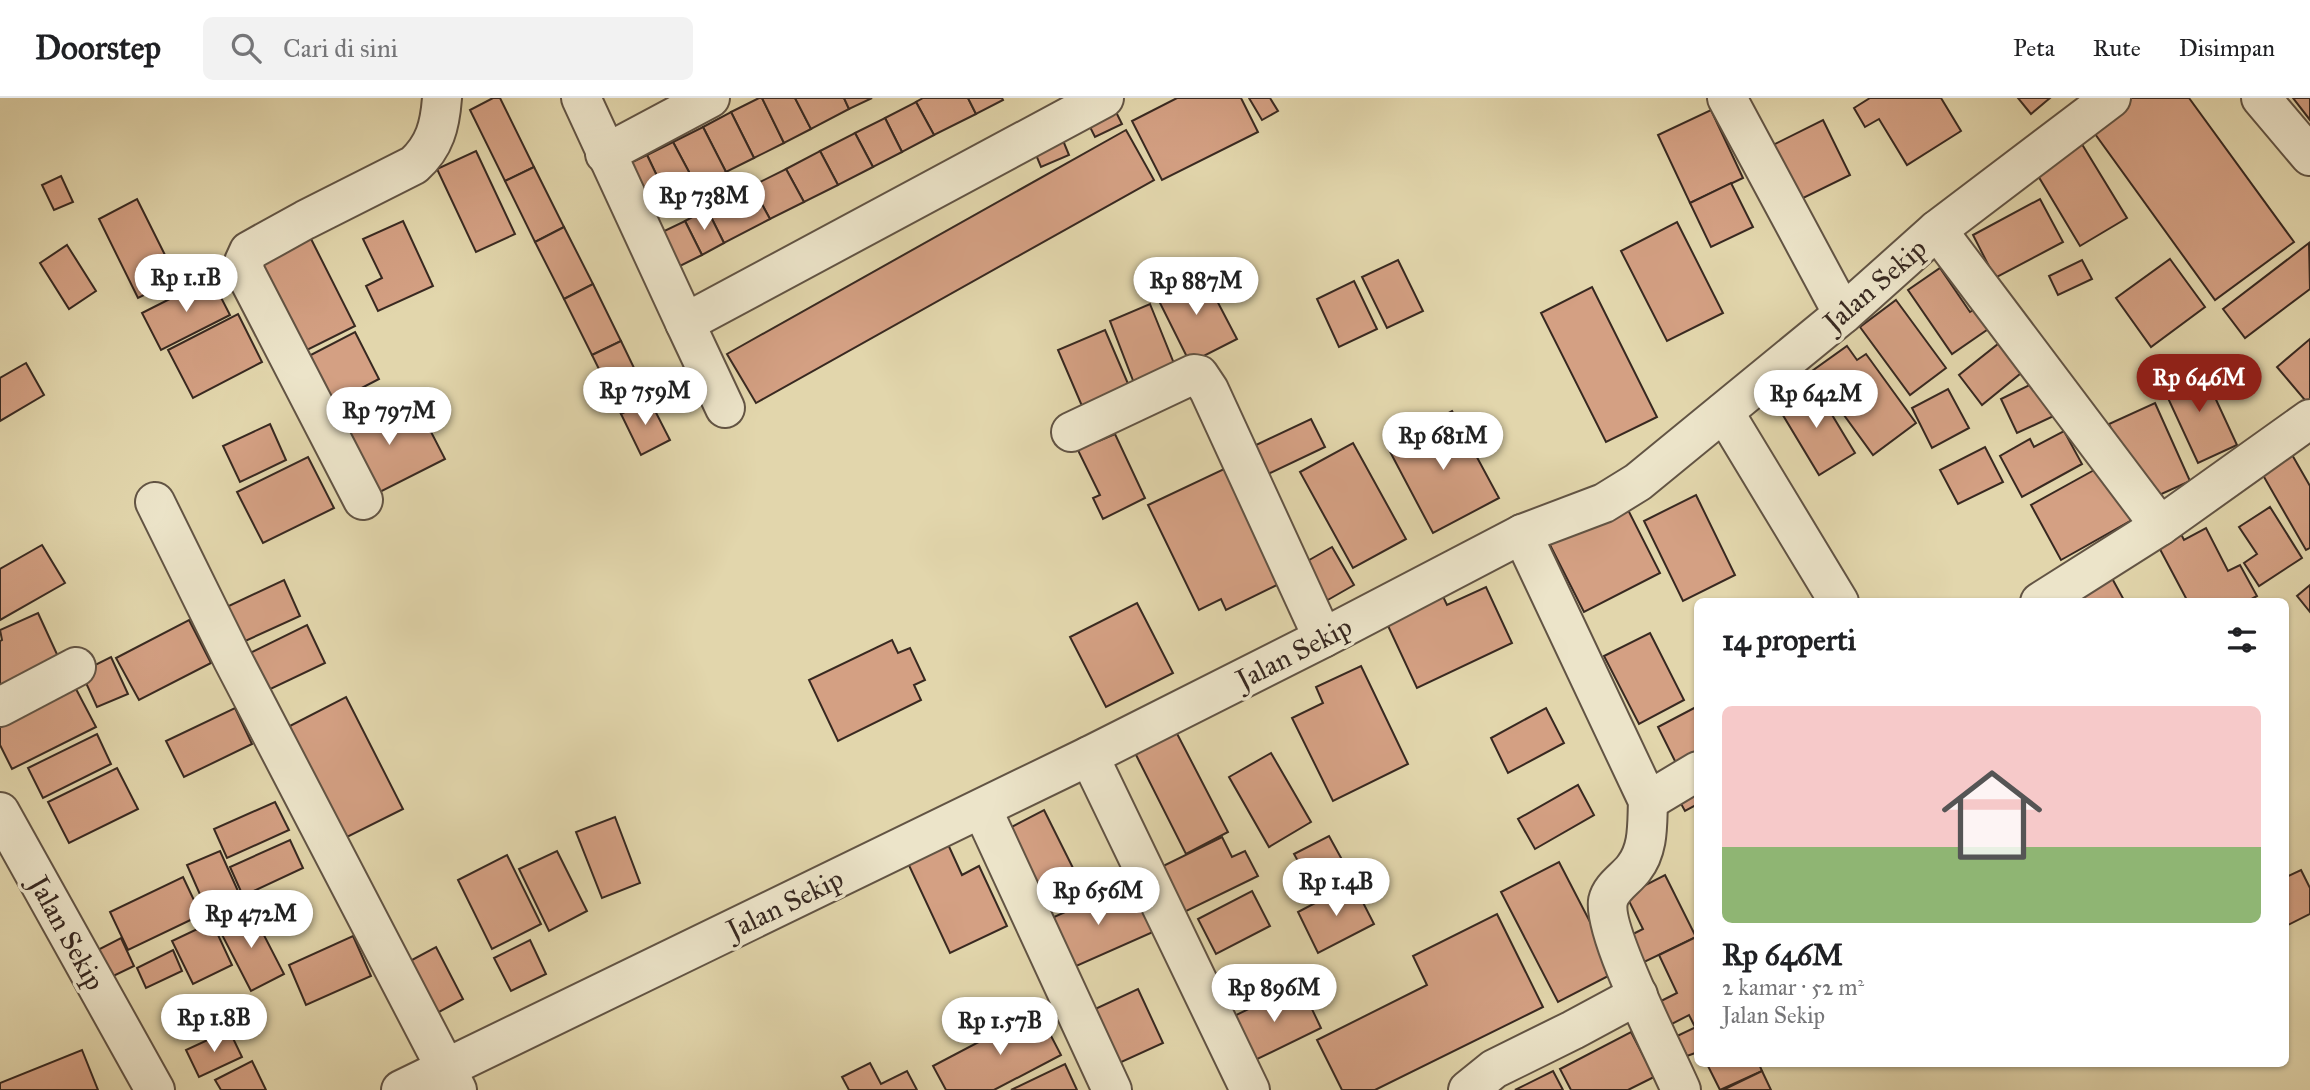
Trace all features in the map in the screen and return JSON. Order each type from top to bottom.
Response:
[{"type":"street","points":[[363,500],[245,272],[244,262],[249,251],[414,165],[429,150],[436,136],[442,98]]},
{"type":"street","points":[[581,98],[725,408]]},
{"type":"street","points":[[605,154],[710,98]]},
{"type":"street","points":[[685,323],[1104,98]]},
{"type":"street","points":[[1727,98],[1843,314]]},
{"type":"street","name":"Jalan Sekip","points":[[401,1090],[452,1079],[1323,638],[1522,534],[1604,503],[1627,489],[1724,412],[1843,314],[1937,230],[2111,98]]},
{"type":"street","points":[[2261,98],[2310,156]]},
{"type":"street","points":[[1937,230],[2160,526]]},
{"type":"street","points":[[1071,432],[1194,374],[1199,375],[1209,390],[1323,638]]},
{"type":"street","points":[[1724,412],[1837,598]]},
{"type":"street","points":[[2046,598],[2160,526],[2310,419]]},
{"type":"street","points":[[155,502],[233,660],[452,1079]]},
{"type":"street","points":[[1522,534],[1648,801],[1646,841],[1642,855],[1635,867],[1611,892],[1607,908],[1608,920],[1681,1090]]},
{"type":"street","points":[[0,707],[76,667]]},
{"type":"street","points":[[1089,756],[1250,1090]]},
{"type":"street","points":[[1648,801],[1694,773]]},
{"type":"street","points":[[982,809],[1112,1090]]},
{"type":"street","name":"Jalan Sekip","points":[[0,812],[155,1090]]},
{"type":"street","points":[[1468,1090],[1494,1069],[1638,995]]},
{"type":"building","points":[[493,98],[500,98],[534,167],[505,181],[470,110]]},
{"type":"building","points":[[762,98],[784,143],[754,158],[731,112]]},
{"type":"building","points":[[762,98],[795,98],[811,129],[784,143]]},
{"type":"building","points":[[795,98],[844,98],[849,109],[811,129]]},
{"type":"building","points":[[844,98],[872,98],[849,109]]},
{"type":"building","points":[[923,98],[968,98],[976,114],[934,135],[916,102]]},
{"type":"building","points":[[968,98],[1002,98],[1003,100],[976,114]]},
{"type":"building","points":[[1177,98],[1241,98],[1258,132],[1162,180],[1132,121]]},
{"type":"building","points":[[1249,98],[1270,98],[1278,111],[1262,120]]},
{"type":"building","points":[[1870,98],[1941,98],[1961,131],[1907,165],[1879,119],[1865,127],[1854,108]]},
{"type":"building","points":[[2018,98],[2050,98],[2031,114]]},
{"type":"building","points":[[2129,98],[2189,98],[2294,242],[2215,300],[2090,127]]},
{"type":"building","points":[[2293,98],[2310,98],[2310,120]]},
{"type":"building","points":[[916,102],[934,135],[902,152],[885,118]]},
{"type":"building","points":[[1114,108],[1122,124],[1095,137],[1087,121]]},
{"type":"building","points":[[1711,110],[1743,178],[1690,203],[1658,135]]},
{"type":"building","points":[[731,112],[754,158],[726,172],[703,127]]},
{"type":"building","points":[[885,118],[902,152],[873,167],[855,133]]},
{"type":"building","points":[[1823,120],[1850,175],[1791,204],[1765,149]]},
{"type":"building","points":[[703,127],[726,172],[697,187],[673,142]]},
{"type":"building","points":[[1126,130],[1154,180],[756,403],[727,354]]},
{"type":"building","points":[[855,133],[873,167],[838,185],[820,151]]},
{"type":"building","points":[[1062,138],[1069,155],[1041,167],[1034,150]]},
{"type":"building","points":[[2080,141],[2127,218],[2080,246],[2034,169]]},
{"type":"building","points":[[673,142],[697,187],[669,201],[647,155]]},
{"type":"building","points":[[476,151],[515,234],[476,252],[437,169]]},
{"type":"building","points":[[820,151],[838,185],[804,202],[786,169]]},
{"type":"building","points":[[647,155],[669,201],[647,212],[624,166]]},
{"type":"building","points":[[534,167],[564,227],[535,242],[505,181]]},
{"type":"building","points":[[786,169],[804,202],[770,219],[752,186]]},
{"type":"building","points":[[61,176],[73,202],[54,210],[42,185]]},
{"type":"building","points":[[1731,183],[1753,227],[1711,247],[1690,203]]},
{"type":"building","points":[[752,186],[770,219],[724,243],[707,209]]},
{"type":"building","points":[[137,199],[177,279],[138,298],[99,219]]},
{"type":"building","points":[[2040,199],[2063,242],[1995,278],[1973,235]]},
{"type":"building","points":[[707,209],[724,243],[702,255],[685,221]]},
{"type":"building","points":[[403,221],[433,286],[378,311],[366,286],[382,278],[363,239]]},
{"type":"building","points":[[685,221],[702,255],[674,269],[656,235]]},
{"type":"building","points":[[1677,222],[1723,313],[1667,341],[1621,251]]},
{"type":"building","points":[[564,227],[593,284],[564,299],[535,242]]},
{"type":"building","points":[[306,229],[355,326],[297,355],[248,258]]},
{"type":"building","points":[[2309,243],[2310,289],[2245,338],[2223,309]]},
{"type":"building","points":[[67,245],[96,291],[69,309],[40,263]]},
{"type":"building","points":[[2170,259],[2205,307],[2151,347],[2116,298]]},
{"type":"building","points":[[1398,260],[1423,311],[1387,328],[1362,277]]},
{"type":"building","points":[[2082,260],[2092,279],[2058,295],[2049,276]]},
{"type":"building","points":[[1940,268],[1970,312],[1984,303],[1997,323],[1952,354],[1908,290]]},
{"type":"building","points":[[1202,272],[1237,339],[1190,363],[1156,295]]},
{"type":"building","points":[[211,278],[230,315],[161,350],[142,313]]},
{"type":"building","points":[[1354,281],[1377,329],[1339,347],[1317,299]]},
{"type":"building","points":[[593,284],[621,341],[592,355],[564,299]]},
{"type":"building","points":[[1592,287],[1657,417],[1606,442],[1541,313]]},
{"type":"building","points":[[1896,300],[1946,368],[1910,395],[1860,327]]},
{"type":"building","points":[[1150,304],[1175,366],[1134,383],[1110,321]]},
{"type":"building","points":[[238,314],[262,362],[193,398],[168,350]]},
{"type":"building","points":[[1105,330],[1132,393],[1085,413],[1058,350]]},
{"type":"building","points":[[355,332],[379,379],[329,405],[305,358]]},
{"type":"building","points":[[2310,339],[2310,406],[2277,367]]},
{"type":"building","points":[[2003,340],[2026,369],[1982,405],[1959,375]]},
{"type":"building","points":[[621,341],[649,399],[621,414],[592,355]]},
{"type":"building","points":[[1847,346],[1857,360],[1866,354],[1916,423],[1873,455],[1812,371]]},
{"type":"building","points":[[26,363],[44,395],[0,421],[0,378]]},
{"type":"building","points":[[2200,365],[2237,445],[2198,463],[2161,383]]},
{"type":"building","points":[[2042,379],[2058,414],[2017,433],[2001,399]]},
{"type":"building","points":[[1814,385],[1855,453],[1819,475],[1778,407]]},
{"type":"building","points":[[1948,389],[1969,428],[1932,448],[1912,408]]},
{"type":"building","points":[[412,395],[445,459],[366,499],[333,435]]},
{"type":"building","points":[[649,399],[670,440],[641,455],[621,414]]},
{"type":"building","points":[[2155,403],[2190,481],[2144,502],[2109,424]]},
{"type":"building","points":[[1452,411],[1499,498],[1433,533],[1387,446]]},
{"type":"building","points":[[1311,419],[1325,447],[1268,474],[1254,446]]},
{"type":"building","points":[[270,424],[286,460],[240,482],[223,446]]},
{"type":"building","points":[[1093,428],[1099,441],[1115,434],[1145,498],[1103,519],[1093,498],[1100,495],[1072,438]]},
{"type":"building","points":[[2064,431],[2082,464],[2022,497],[2000,456],[2030,439],[2034,447]]},
{"type":"building","points":[[1353,443],[1406,539],[1353,568],[1300,472]]},
{"type":"building","points":[[1985,447],[2003,482],[1958,504],[1940,470]]},
{"type":"building","points":[[2291,453],[2310,486],[2310,548],[2306,550],[2260,470]]},
{"type":"building","points":[[308,457],[334,508],[263,543],[237,492]]},
{"type":"building","points":[[1224,469],[1279,584],[1226,610],[1221,599],[1199,610],[1148,505]]},
{"type":"building","points":[[2096,469],[2103,482],[2116,474],[2139,516],[2061,560],[2031,505]]},
{"type":"building","points":[[1696,495],[1735,575],[1683,601],[1644,521]]},
{"type":"building","points":[[1623,500],[1660,573],[1584,612],[1547,539]]},
{"type":"building","points":[[2270,507],[2302,558],[2259,586],[2244,563],[2257,554],[2239,527]]},
{"type":"building","points":[[2177,526],[2184,540],[2206,528],[2228,571],[2240,565],[2257,596],[2186,598],[2154,538]]},
{"type":"building","points":[[42,545],[65,583],[0,620],[0,569]]},
{"type":"building","points":[[1332,547],[1354,585],[1326,601],[1304,563]]},
{"type":"building","points":[[2108,571],[2123,598],[2078,598]]},
{"type":"building","points":[[284,580],[300,616],[232,647],[216,612]]},
{"type":"building","points":[[2310,585],[2310,612],[2297,596]]},
{"type":"building","points":[[1438,586],[1447,605],[1486,587],[1512,643],[1417,688],[1382,613]]},
{"type":"building","points":[[1137,603],[1173,673],[1106,707],[1070,637]]},
{"type":"building","points":[[38,613],[67,676],[0,706],[0,630]]},
{"type":"building","points":[[189,620],[211,663],[139,700],[116,658]]},
{"type":"building","points":[[307,625],[325,663],[260,694],[242,657]]},
{"type":"building","points":[[1650,633],[1684,700],[1639,724],[1604,656]]},
{"type":"building","points":[[892,640],[898,653],[910,648],[925,680],[914,685],[921,700],[838,741],[809,680]]},
{"type":"building","points":[[111,657],[128,694],[97,707],[81,672]]},
{"type":"building","points":[[1361,666],[1408,764],[1333,801],[1292,718],[1323,703],[1316,687]]},
{"type":"building","points":[[76,689],[96,727],[12,769],[0,745],[0,727]]},
{"type":"building","points":[[346,697],[403,809],[341,840],[284,729]]},
{"type":"building","points":[[235,708],[252,744],[184,777],[166,741]]},
{"type":"building","points":[[1546,708],[1564,743],[1508,773],[1491,738]]},
{"type":"building","points":[[1694,708],[1694,756],[1677,765],[1658,727]]},
{"type":"building","points":[[1172,724],[1228,832],[1186,854],[1131,745]]},
{"type":"building","points":[[97,734],[111,764],[43,798],[28,768]]},
{"type":"building","points":[[1271,753],[1311,822],[1269,847],[1229,777]]},
{"type":"building","points":[[117,768],[138,809],[69,843],[48,802]]},
{"type":"building","points":[[1694,781],[1694,806],[1685,811],[1674,791]]},
{"type":"building","points":[[1578,785],[1594,815],[1535,849],[1518,819]]},
{"type":"building","points":[[275,802],[289,830],[227,858],[214,829]]},
{"type":"building","points":[[1044,810],[1082,886],[1043,907],[1004,831]]},
{"type":"building","points":[[615,817],[640,883],[602,898],[576,832]]},
{"type":"building","points":[[1329,836],[1351,876],[1317,895],[1294,854]]},
{"type":"building","points":[[1222,837],[1232,857],[1245,851],[1258,876],[1174,917],[1151,872]]},
{"type":"building","points":[[290,840],[303,868],[243,896],[230,867]]},
{"type":"building","points":[[946,840],[962,875],[979,866],[1007,926],[950,953],[906,859]]},
{"type":"building","points":[[220,851],[242,900],[209,915],[187,865]]},
{"type":"building","points":[[557,851],[587,911],[549,931],[519,869]]},
{"type":"building","points":[[507,855],[541,924],[492,949],[458,880]]},
{"type":"building","points":[[1559,862],[1616,972],[1558,1002],[1501,892]]},
{"type":"building","points":[[2301,870],[2310,888],[2310,914],[2289,924],[2289,876]]},
{"type":"building","points":[[1665,875],[1694,938],[1640,964],[1627,937],[1643,929],[1626,895]]},
{"type":"building","points":[[183,877],[201,915],[128,950],[110,912]]},
{"type":"building","points":[[1131,882],[1153,932],[1065,971],[1043,922]]},
{"type":"building","points":[[1353,883],[1374,924],[1318,953],[1298,912]]},
{"type":"building","points":[[1252,891],[1270,926],[1216,954],[1198,919]]},
{"type":"building","points":[[251,910],[284,974],[251,991],[218,927]]},
{"type":"building","points":[[1497,914],[1543,1007],[1375,1090],[1342,1090],[1317,1040],[1427,985],[1413,956]]},
{"type":"building","points":[[212,922],[232,965],[193,984],[172,941]]},
{"type":"building","points":[[353,936],[371,976],[306,1005],[289,965]]},
{"type":"building","points":[[121,938],[134,966],[103,981],[90,954]]},
{"type":"building","points":[[1694,938],[1694,1025],[1689,1015],[1670,1025],[1659,1002],[1677,993],[1659,955]]},
{"type":"building","points":[[530,940],[546,974],[511,991],[494,958]]},
{"type":"building","points":[[436,947],[463,999],[424,1020],[397,968]]},
{"type":"building","points":[[173,950],[182,971],[146,988],[137,968]]},
{"type":"building","points":[[1300,984],[1321,1028],[1249,1063],[1228,1019]]},
{"type":"building","points":[[1138,989],[1163,1043],[1117,1064],[1093,1010]]},
{"type":"building","points":[[1038,1011],[1061,1055],[994,1090],[946,1090],[933,1066]]},
{"type":"building","points":[[1694,1028],[1694,1053],[1687,1056],[1677,1036]]},
{"type":"building","points":[[229,1030],[242,1057],[199,1077],[186,1050]]},
{"type":"building","points":[[1631,1032],[1654,1077],[1628,1090],[1571,1090],[1560,1069]]},
{"type":"building","points":[[82,1050],[98,1090],[0,1090],[0,1083]]},
{"type":"building","points":[[252,1061],[266,1090],[221,1090],[215,1080]]},
{"type":"building","points":[[870,1063],[881,1084],[907,1071],[917,1090],[849,1090],[842,1077]]},
{"type":"building","points":[[1065,1064],[1077,1090],[1011,1090]]},
{"type":"building","points":[[1708,1067],[1760,1067],[1762,1071],[1720,1090]]},
{"type":"building","points":[[1553,1071],[1563,1090],[1515,1090]]},
{"type":"building","points":[[1762,1071],[1771,1090],[1723,1090]]}]
